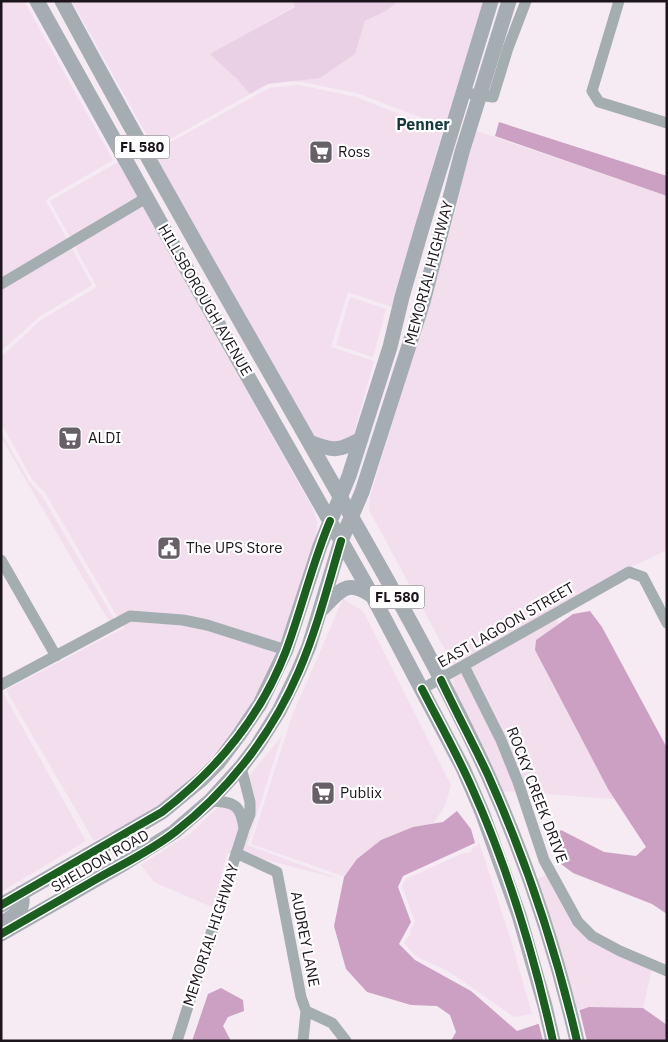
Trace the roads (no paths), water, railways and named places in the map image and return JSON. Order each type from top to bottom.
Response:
[{"type":"main road","name":"HILLSBOROUGH AVENUE","points":[[37,1],[146,198],[373,597]]},
{"type":"main road","points":[[47,1],[65,31],[79,34]]},
{"type":"main road","name":"HILLSBOROUGH AVENUE","points":[[62,1],[183,222],[352,515]]},
{"type":"main road","name":"MEMORIAL HIGHWAY","points":[[330,521],[349,476],[390,347],[422,228],[492,1]]},
{"type":"main road","name":"MEMORIAL HIGHWAY","points":[[341,541],[362,492],[424,302],[462,152],[509,1]]},
{"type":"main road","points":[[61,44],[70,44],[75,48],[123,132],[135,134]]},
{"type":"main road","points":[[122,154],[136,163],[165,213],[183,222]]},
{"type":"main road","points":[[422,228],[440,237]]},
{"type":"main road","points":[[205,302],[223,291]]},
{"type":"main road","points":[[309,442],[326,449],[336,450],[360,439]]},
{"type":"main road","name":"FL 580","points":[[352,515],[414,626],[488,775],[506,818],[547,931],[577,1041]]},
{"type":"main road","name":"SHELDON ROAD","points":[[1,905],[162,812],[202,779],[218,763],[260,704],[286,650],[330,521]]},
{"type":"main road","name":"SHELDON ROAD","points":[[1,934],[159,843],[210,801],[241,767],[279,711],[298,672],[320,611],[341,541]]},
{"type":"main road","points":[[320,611],[336,593],[348,587],[361,589],[373,597]]},
{"type":"main road","name":"FL 580","points":[[373,597],[463,768],[482,812],[519,915],[545,1006],[552,1041]]},
{"type":"main road","points":[[1,924],[12,917],[22,906],[21,893]]},
{"type":"street","points":[[464,92],[493,97],[508,48],[526,1]]},
{"type":"street","points":[[620,1],[592,91],[599,102],[667,123]]},
{"type":"street","points":[[1,284],[146,198]]},
{"type":"street","points":[[1,560],[56,656]]},
{"type":"street","name":"EAST LAGOON STREET","points":[[422,690],[629,572],[644,578],[667,623]]},
{"type":"street","points":[[1,686],[130,616],[183,620],[207,625],[286,650]]},
{"type":"street","name":"ROCKY CREEK DRIVE","points":[[464,666],[501,740],[518,782],[544,860],[578,922],[592,936],[614,948],[667,971]]},
{"type":"street","name":"MEMORIAL HIGHWAY","points":[[177,1041],[250,814],[250,802],[241,767]]},
{"type":"street","points":[[210,801],[225,801],[236,805],[242,815],[244,829]]},
{"type":"street","name":"AUDREY LANE","points":[[236,853],[277,872],[301,996],[306,1011],[303,1041]]},
{"type":"street","points":[[306,1011],[332,1023],[346,1041]]},
{"type":"place","name":"Ross","points":[[321,152]]},
{"type":"place","name":"ALDI","points":[[70,438]]},
{"type":"place","name":"The UPS Store","points":[[169,548]]},
{"type":"place","name":"Publix","points":[[323,793]]},
{"type":"district","name":"Penner","points":[[423,124]]}]
